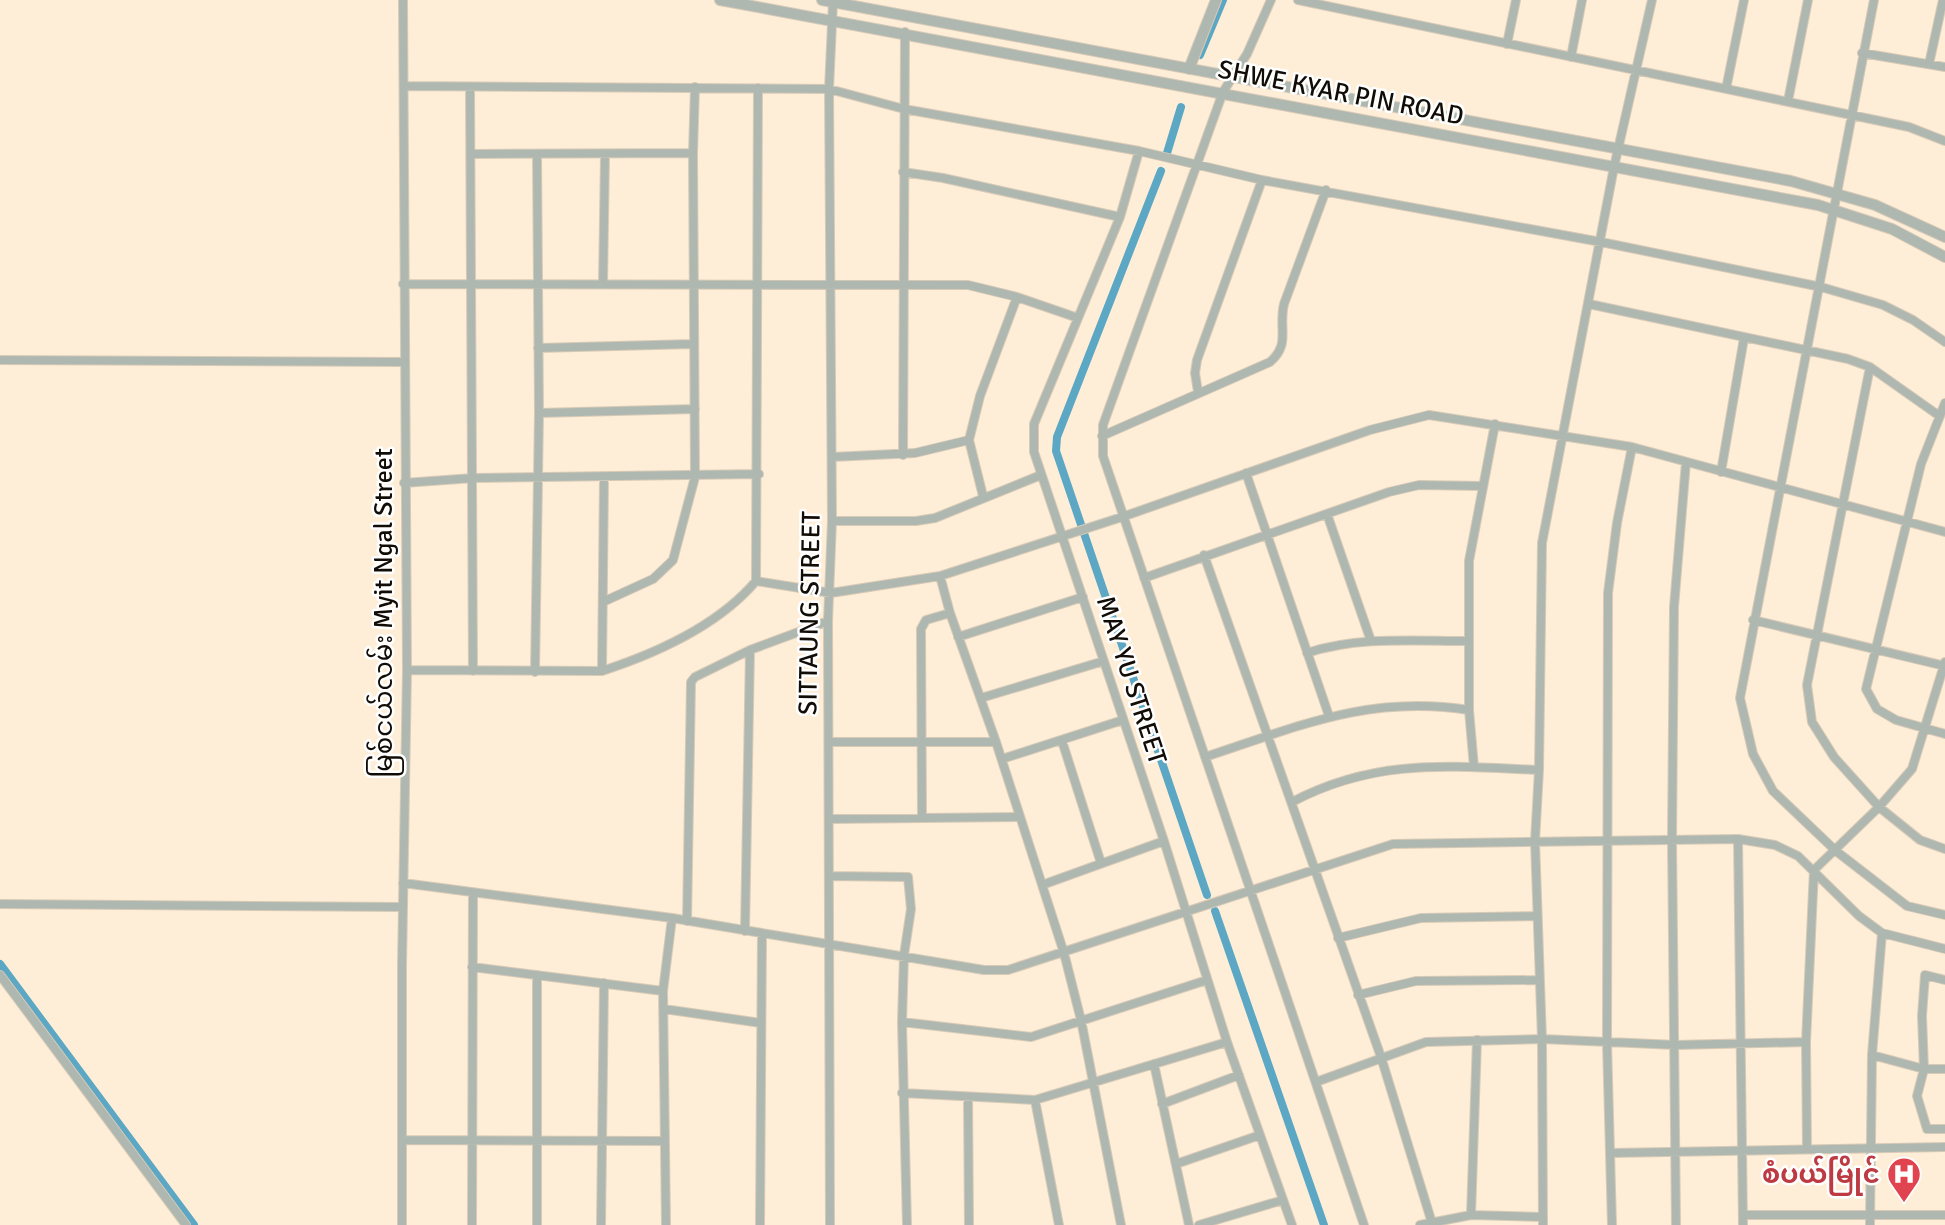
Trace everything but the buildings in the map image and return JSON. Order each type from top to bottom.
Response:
[{"type":"street","name":"မြစ်ငယ်လမ်း Myit Ngal Street","points":[[402,0],[407,670],[402,907],[402,1225]]},
{"type":"street","name":"SHWE KYAR PIN ROAD","points":[[720,0],[905,32],[1834,208],[1892,229],[1945,257]]},
{"type":"street","points":[[1189,69],[1216,0]]},
{"type":"street","points":[[1271,0],[1247,54],[1223,92],[1102,436],[1103,456],[1364,1225]]},
{"type":"street","points":[[1298,0],[1909,127],[1945,141]]},
{"type":"street","points":[[1507,44],[1516,0]]},
{"type":"street","points":[[1570,57],[1582,0]]},
{"type":"street","points":[[1420,1225],[1471,1214],[1543,1221],[1542,1040],[1535,841],[1539,770],[1541,554],[1560,435],[1651,0]]},
{"type":"street","points":[[1726,89],[1744,0]]},
{"type":"street","points":[[1788,101],[1808,0]]},
{"type":"street","points":[[1874,0],[1740,698],[1753,754],[1773,790],[1836,851],[1907,906],[1945,915]]},
{"type":"street","points":[[1929,64],[1943,0]]},
{"type":"street","name":"SHWE KYAR PIN ROAD","points":[[827,1],[1231,79],[1791,181],[1875,205],[1945,237]]},
{"type":"street","name":"SITTAUNG STREET","points":[[827,1],[832,19],[829,89],[832,521],[828,621],[830,1225]]},
{"type":"street","points":[[903,455],[905,32]]},
{"type":"street","points":[[1862,53],[1945,67]]},
{"type":"street","points":[[404,86],[829,89],[904,109],[1139,151],[1262,180],[1601,242],[1821,286],[1883,305],[1913,320],[1945,342]]},
{"type":"street","points":[[470,87],[473,154],[473,671]]},
{"type":"street","points":[[605,601],[653,579],[673,560],[695,477],[695,87]]},
{"type":"street","points":[[407,670],[602,671],[629,662],[709,622],[738,603],[756,581],[758,88]]},
{"type":"street","name":"MAY YU STREET","points":[[1139,151],[1119,217],[1034,424],[1034,452],[1164,841],[1227,1042],[1292,1225]]},
{"type":"street","points":[[473,154],[693,153]]},
{"type":"street","points":[[535,672],[539,282],[537,155]]},
{"type":"street","points":[[603,284],[606,155]]},
{"type":"street","points":[[903,172],[943,178],[1119,217]]},
{"type":"street","points":[[1198,392],[1195,373],[1197,360],[1262,180]]},
{"type":"street","points":[[1102,436],[1270,362],[1280,354],[1284,347],[1281,316],[1284,304],[1326,190]]},
{"type":"street","points":[[403,284],[539,282],[968,285],[1017,297],[1078,318]]},
{"type":"street","points":[[983,496],[969,440],[980,396],[1017,297]]},
{"type":"street","points":[[1589,304],[1744,338],[1808,349],[1870,367],[1938,415]]},
{"type":"street","points":[[1721,472],[1744,338]]},
{"type":"street","points":[[538,348],[693,344]]},
{"type":"street","points":[[0,360],[404,362]]},
{"type":"street","points":[[1870,367],[1815,634],[1807,685],[1812,722],[1834,757],[1879,807],[1920,840],[1945,849]]},
{"type":"street","points":[[1945,404],[1938,415],[1921,464],[1878,649],[1866,689],[1877,709],[1896,720],[1945,734]]},
{"type":"street","points":[[538,413],[695,409]]},
{"type":"street","points":[[756,581],[831,593],[940,576],[1122,517],[1370,430],[1429,415],[1632,447],[1778,489],[1945,532]]},
{"type":"street","points":[[1474,767],[1469,710],[1469,561],[1495,424]]},
{"type":"street","points":[[832,457],[903,455],[969,440]]},
{"type":"street","points":[[1612,1225],[1607,1043],[1609,571],[1632,447]]},
{"type":"street","points":[[1676,1225],[1672,840],[1674,607],[1686,462]]},
{"type":"street","points":[[1246,472],[1329,716]]},
{"type":"street","points":[[404,483],[473,478],[695,477],[758,474]]},
{"type":"street","points":[[832,521],[916,521],[935,518],[983,496],[1041,475]]},
{"type":"street","points":[[602,671],[605,601],[604,478]]},
{"type":"street","points":[[1144,578],[1327,513],[1419,485],[1482,486]]},
{"type":"street","points":[[1327,513],[1371,641]]},
{"type":"street","points":[[1204,555],[1381,1057],[1432,1223]]},
{"type":"street","points":[[940,576],[1064,953],[1081,1020],[1121,1225]]},
{"type":"street","points":[[958,637],[1083,597]]},
{"type":"street","points":[[922,818],[921,629],[926,620],[950,613]]},
{"type":"street","points":[[1753,620],[1945,665],[1927,729],[1912,769],[1879,807],[1814,870],[1806,1042],[1807,1149]]},
{"type":"street","points":[[687,921],[690,688],[695,677],[750,650],[828,621]]},
{"type":"street","points":[[1307,653],[1330,646],[1371,641],[1468,641]]},
{"type":"street","points":[[745,931],[750,650]]},
{"type":"street","points":[[981,698],[1104,661]]},
{"type":"street","points":[[1205,757],[1329,716],[1391,705],[1434,704],[1469,710]]},
{"type":"street","points":[[1002,759],[1123,720]]},
{"type":"street","points":[[1062,741],[1101,863]]},
{"type":"street","points":[[829,742],[996,742]]},
{"type":"street","points":[[1292,802],[1327,783],[1381,770],[1474,767],[1539,770]]},
{"type":"street","points":[[829,819],[1019,817]]},
{"type":"street","points":[[1738,839],[1743,1225]]},
{"type":"street","points":[[403,883],[672,918],[984,970],[1008,970],[1393,844],[1738,839],[1775,845],[1798,856],[1859,916],[1882,933],[1945,949]]},
{"type":"street","points":[[1042,885],[1164,841]]},
{"type":"street","points":[[830,876],[908,877],[911,909],[904,955],[902,1022],[907,1225]]},
{"type":"street","points":[[472,1225],[473,893]]},
{"type":"street","points":[[0,904],[402,907]]},
{"type":"street","points":[[1338,938],[1422,918],[1537,916]]},
{"type":"street","points":[[666,1225],[663,991],[672,918]]},
{"type":"street","points":[[760,1225],[762,933]]},
{"type":"street","points":[[1870,1225],[1872,1055],[1882,933]]},
{"type":"street","points":[[472,967],[663,991]]},
{"type":"street","points":[[0,975],[186,1225]]},
{"type":"street","points":[[537,975],[537,1225]]},
{"type":"street","points":[[1945,980],[1925,975],[1922,1016],[1924,1069],[1917,1096],[1927,1129],[1945,1129]]},
{"type":"street","points":[[902,1022],[1031,1037],[1207,980]]},
{"type":"street","points":[[1357,995],[1416,981],[1540,980]]},
{"type":"street","points":[[601,1225],[604,983]]},
{"type":"street","points":[[664,1009],[761,1023]]},
{"type":"street","points":[[1471,1214],[1477,1040]]},
{"type":"street","points":[[1316,1082],[1426,1042],[1542,1040],[1676,1045],[1806,1042]]},
{"type":"street","points":[[902,1093],[1035,1100],[1227,1042]]},
{"type":"street","points":[[1872,1055],[1924,1069],[1945,1069]]},
{"type":"street","points":[[1154,1064],[1189,1225]]},
{"type":"street","points":[[1163,1104],[1239,1075]]},
{"type":"street","points":[[968,1097],[969,1225]]},
{"type":"street","points":[[1035,1100],[1059,1225]]},
{"type":"street","points":[[1176,1164],[1260,1135]]},
{"type":"street","points":[[402,1140],[665,1141]]},
{"type":"street","points":[[1611,1153],[1945,1147]]},
{"type":"street","points":[[1199,1225],[1283,1200]]},
{"type":"street","points":[[1743,1215],[1945,1215]]},
{"type":"waterway","points":[[1200,55],[1223,0]]},
{"type":"waterway","points":[[1167,153],[1181,107]]},
{"type":"waterway","points":[[1161,171],[1057,437],[1056,451],[1207,895]]},
{"type":"waterway","points":[[1215,911],[1324,1225]]},
{"type":"waterway","points":[[0,964],[194,1225]]},
{"type":"place","name":"စံပယ်မြိုင်","points":[[1904,1204]]}]
